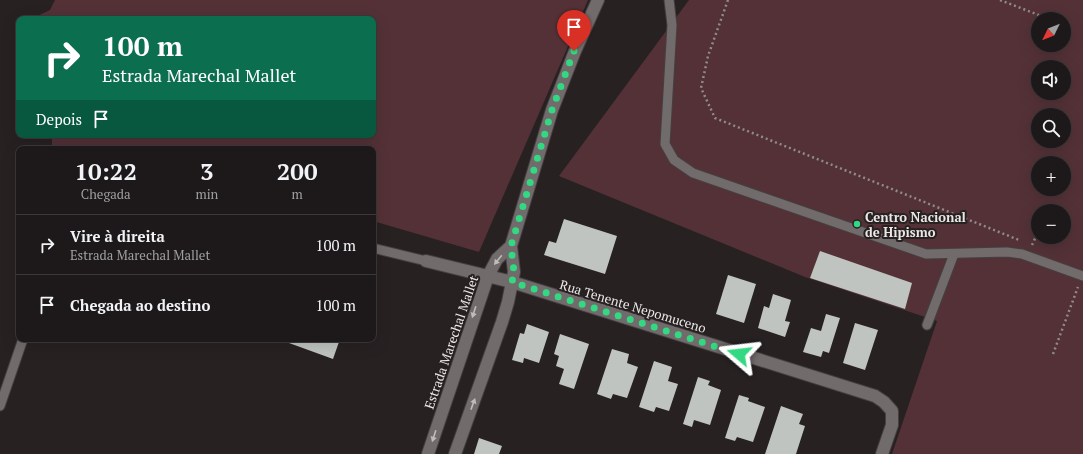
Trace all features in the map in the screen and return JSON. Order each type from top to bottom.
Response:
[{"type":"street","name":"Estrada Marechal Mallet","points":[[455,454],[502,322],[514,272],[511,246],[552,110],[574,51],[598,0]]},
{"type":"street","name":"Estrada Marechal Mallet","points":[[428,454],[488,276],[498,259],[511,246]]},
{"type":"street","name":"Rua Tenente Nepomuceno","points":[[426,261],[512,282],[875,396],[884,402],[892,411],[892,425],[882,454]]},
{"type":"lane","points":[[668,0],[672,25],[665,144],[674,160],[693,173],[926,254],[1007,252],[1022,254],[1083,276]]},
{"type":"lane","points":[[376,249],[426,261]]},
{"type":"lane","points":[[928,325],[954,254]]},
{"type":"lane","points":[[0,406],[22,342]]},
{"type":"path","points":[[728,0],[708,56],[701,88],[714,118],[1038,248]]},
{"type":"path","points":[[1000,0],[1008,1],[1033,12]]},
{"type":"path","points":[[1052,354],[1083,276]]},
{"type":"shaded area","points":[[55,0],[588,0],[479,252],[376,222],[376,146],[52,146],[52,138],[376,138],[376,16],[37,16],[50,10]]},
{"type":"shaded area","name":"Centro Nacional de Hipismo","points":[[689,0],[1083,0],[1083,454],[892,454],[937,321],[805,277],[559,176]]},
{"type":"building","points":[[564,219],[617,236],[605,274],[544,255],[549,241],[556,243]]},
{"type":"building","points":[[820,251],[912,283],[905,309],[810,278]]},
{"type":"building","points":[[728,275],[756,284],[744,323],[716,314]]},
{"type":"building","points":[[773,294],[791,300],[785,321],[790,322],[785,337],[758,328],[764,306],[769,308]]},
{"type":"building","points":[[826,314],[840,318],[829,353],[823,351],[821,357],[803,352],[811,328],[821,331]]},
{"type":"building","points":[[855,323],[878,330],[865,370],[843,363]]},
{"type":"building","points":[[527,324],[549,332],[539,363],[524,358],[523,363],[512,360],[520,333],[524,334]]},
{"type":"building","points":[[560,334],[589,344],[574,389],[559,384],[564,369],[556,366],[559,356],[554,354]]},
{"type":"building","points":[[286,342],[339,342],[333,359]]},
{"type":"building","points":[[612,349],[629,354],[627,363],[638,367],[627,398],[613,394],[611,399],[597,394]]},
{"type":"building","points":[[654,361],[672,367],[668,381],[678,384],[669,411],[656,407],[654,412],[639,407]]},
{"type":"building","points":[[698,377],[710,381],[708,385],[721,390],[710,425],[694,420],[692,427],[683,424]]},
{"type":"building","points":[[739,395],[749,398],[748,401],[765,407],[753,442],[737,437],[735,441],[725,438]]},
{"type":"building","points":[[781,406],[803,414],[799,424],[805,426],[796,454],[765,454]]},
{"type":"building","points":[[479,438],[502,446],[499,454],[474,454]]},
{"type":"place","name":"Centro Nacional de Hipismo","points":[[857,224]]},
{"type":"route","points":[[574,51],[552,110],[511,246],[514,272],[512,282],[739,354]]}]
